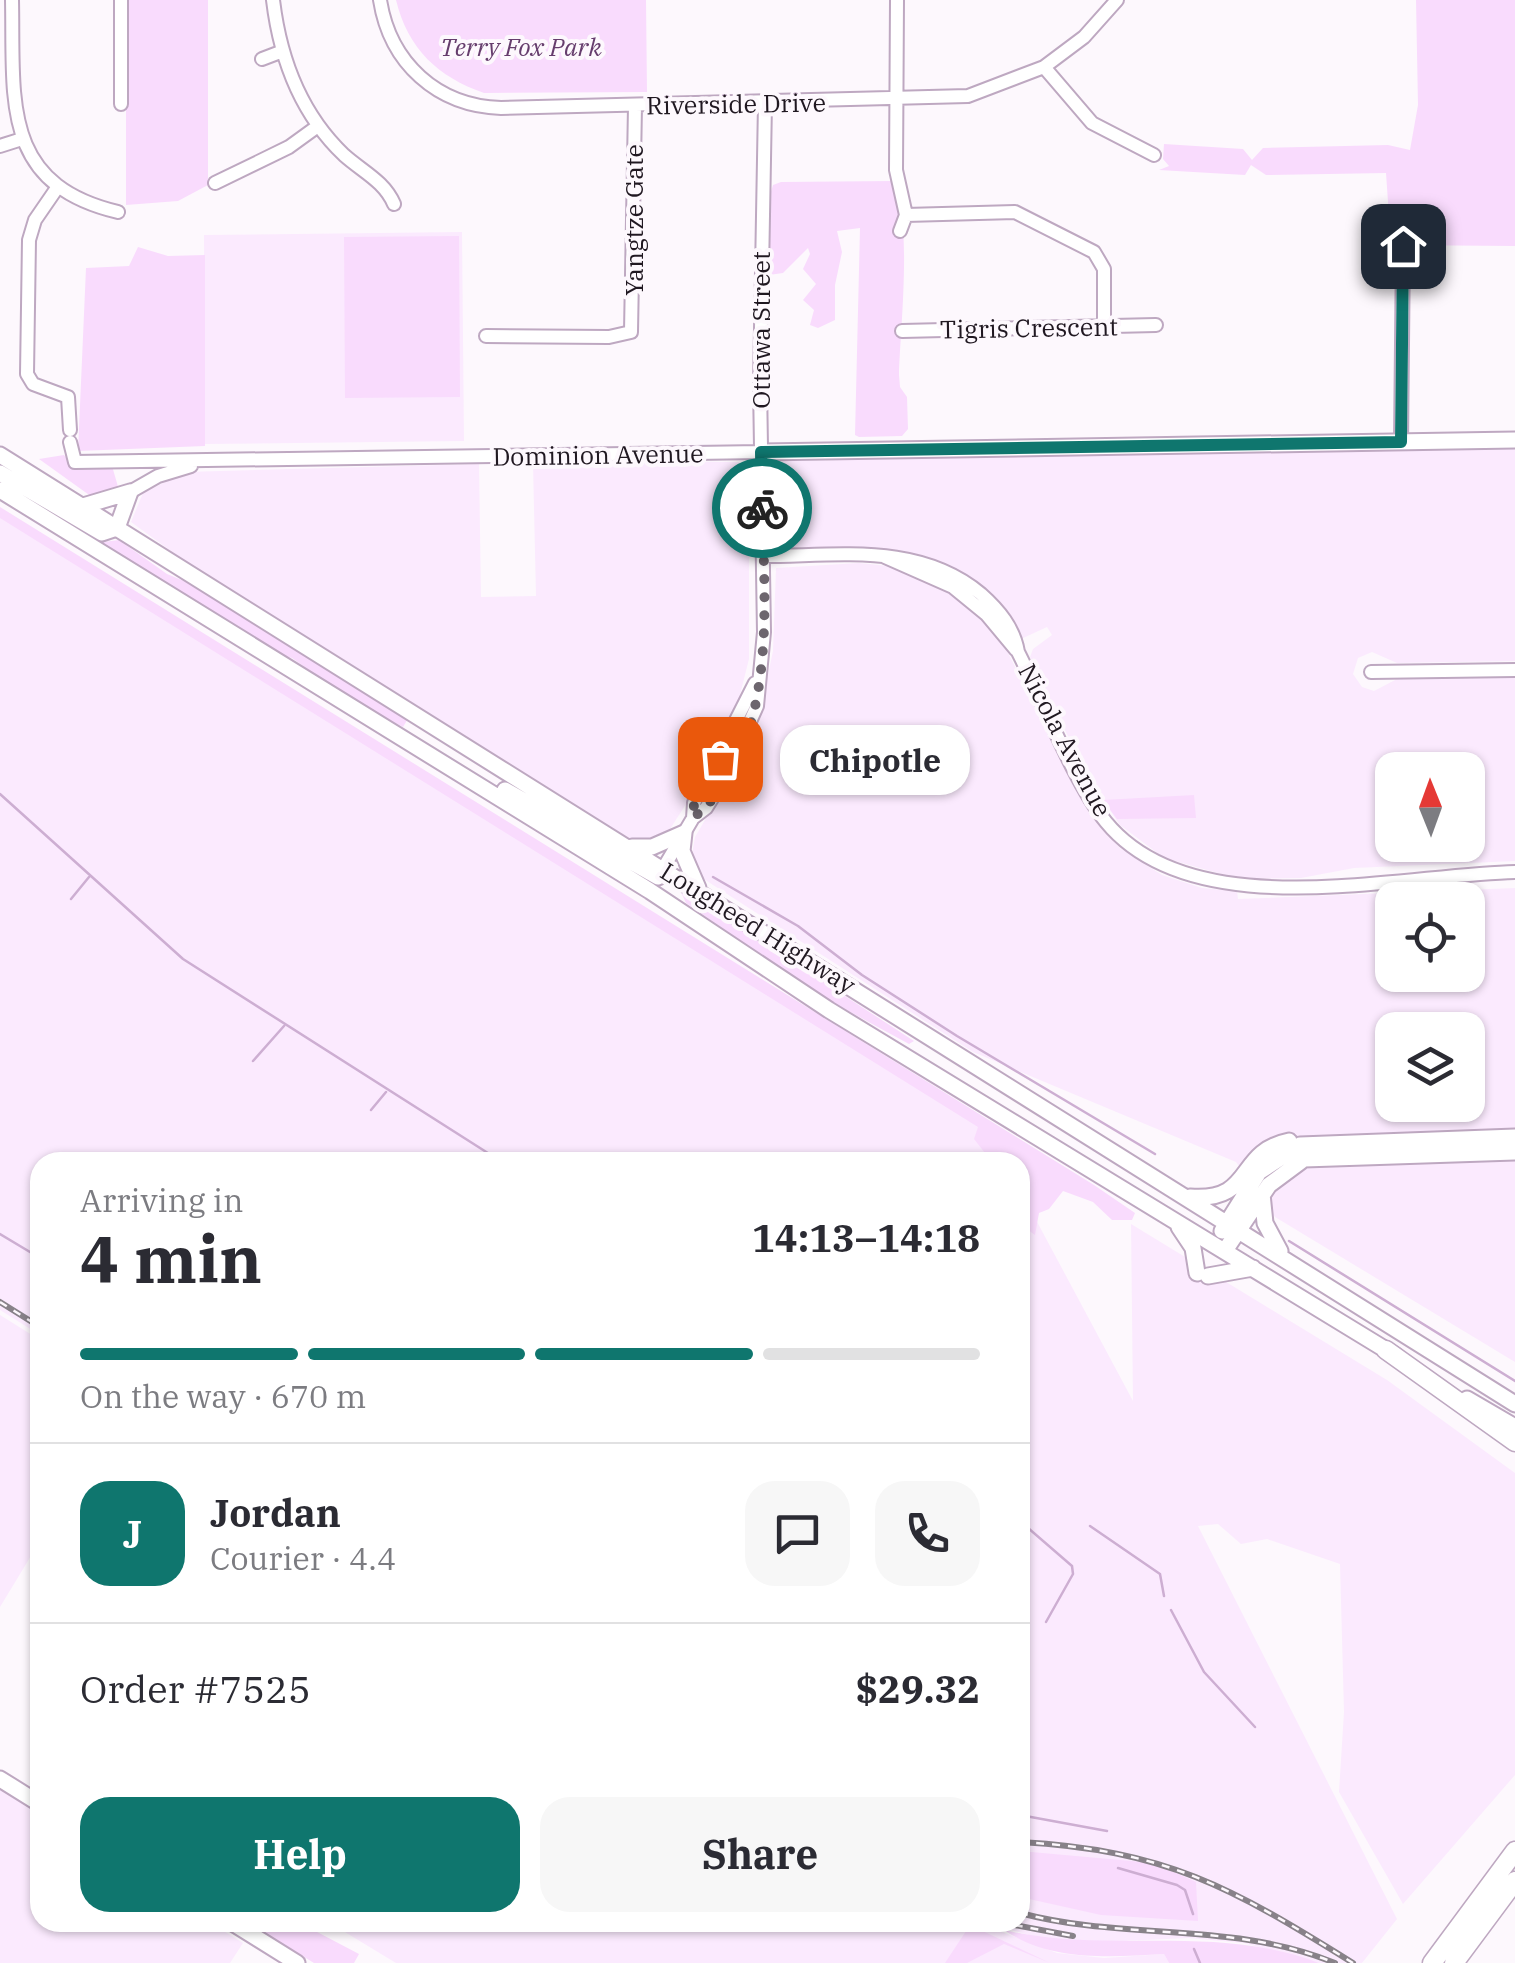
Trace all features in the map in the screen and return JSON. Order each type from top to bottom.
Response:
[{"type":"highway","points":[[1386,1350],[1515,1442]]},
{"type":"highway","points":[[1432,1963],[1515,1852]]},
{"type":"highway","points":[[1454,1963],[1515,1882]]},
{"type":"main road","name":"Dominion Avenue","points":[[761,452],[1515,440]]},
{"type":"main road","name":"Lougheed Highway","points":[[0,455],[630,847],[657,879],[700,891],[1515,1404]]},
{"type":"main road","points":[[0,473],[97,531],[109,533],[117,528],[130,492]]},
{"type":"main road","name":"Lougheed Highway","points":[[0,490],[411,744],[657,879],[828,1010],[1515,1427]]},
{"type":"main road","points":[[83,506],[130,492]]},
{"type":"main road","points":[[630,847],[652,847],[689,826]]},
{"type":"main road","points":[[689,826],[682,851],[700,891]]},
{"type":"main road","points":[[1186,1197],[1222,1197],[1232,1191],[1253,1161],[1280,1143],[1515,1137]]},
{"type":"main road","points":[[1220,1246],[1270,1161],[1300,1145],[1318,1142]]},
{"type":"main road","points":[[1233,1226],[1278,1174],[1304,1159],[1515,1152]]},
{"type":"main road","points":[[1262,1194],[1265,1223],[1273,1244],[1294,1264]]},
{"type":"main road","points":[[1166,1213],[1188,1238],[1202,1275],[1255,1268]]},
{"type":"main road","points":[[0,1779],[30,1798]]},
{"type":"main road","points":[[247,1932],[296,1963]]},
{"type":"street","points":[[12,0],[7,61],[22,140],[35,164],[57,188],[90,205],[118,212]]},
{"type":"street","points":[[121,104],[122,0]]},
{"type":"street","points":[[272,0],[292,80],[318,126],[344,155],[387,189],[394,204]]},
{"type":"street","name":"Riverside Drive","points":[[380,0],[400,55],[416,75],[452,98],[488,107],[896,101],[968,96],[1044,67],[1084,37],[1116,0]]},
{"type":"street","points":[[897,0],[896,170],[906,215],[900,230]]},
{"type":"street","points":[[262,59],[283,51]]},
{"type":"street","points":[[1044,67],[1067,99],[1092,123],[1154,155]]},
{"type":"street","name":"Ottawa Street","points":[[657,879],[689,826],[694,804],[758,676],[764,632],[761,452],[765,103]]},
{"type":"street","name":"Yangtze Gate","points":[[486,336],[630,334],[634,320],[635,106]]},
{"type":"street","points":[[215,182],[289,147],[318,126]]},
{"type":"street","points":[[0,146],[22,140]]},
{"type":"street","name":"Dominion Avenue","points":[[57,188],[35,220],[28,240],[26,374],[33,384],[68,396],[75,462],[761,452]]},
{"type":"street","points":[[906,215],[952,217],[1010,211],[1078,243],[1097,255],[1103,264],[1104,326]]},
{"type":"street","points":[[1401,442],[1403,246]]},
{"type":"street","name":"Tigris Crescent","points":[[902,331],[1156,325]]},
{"type":"street","name":"Dominion Avenue","points":[[130,492],[158,476],[220,461]]},
{"type":"street","points":[[120,462],[130,476],[130,492]]},
{"type":"street","name":"Nicola Avenue","points":[[763,556],[884,557],[933,565],[1008,626],[1105,821],[1132,848],[1166,868],[1239,886],[1354,884],[1515,872]]},
{"type":"street","name":"Nicola Avenue","points":[[884,557],[973,596],[1018,652]]},
{"type":"street","points":[[1372,672],[1515,670]]},
{"type":"shaded area","points":[[462,232],[464,441],[205,444],[204,235]]},
{"type":"shaded area","points":[[1515,448],[1515,661],[1397,663],[1372,652],[1358,658],[1353,674],[1362,687],[1374,691],[1397,679],[1515,676],[1515,861],[1354,868],[1301,878],[1239,879],[1164,858],[1120,825],[1088,778],[1030,657],[1033,649],[1052,635],[1047,627],[1021,639],[924,558],[878,548],[784,549],[773,540],[772,473],[783,461]]},
{"type":"shaded area","points":[[737,462],[743,464],[749,475],[749,659],[737,707],[688,801],[670,829],[656,841],[634,841],[182,559],[131,522],[143,493],[185,472],[479,464],[481,597],[536,596],[533,463]]},
{"type":"shaded area","points":[[0,514],[988,1131],[1000,1152],[30,1152],[30,1329],[0,1310]]},
{"type":"shaded area","points":[[859,563],[898,567],[951,589],[998,633],[1090,815],[1120,848],[1162,875],[1202,888],[1237,891],[1238,899],[1375,894],[1375,992],[1485,992],[1485,889],[1515,888],[1515,1362],[1275,1217],[1236,1162],[973,1052],[696,874],[691,860],[695,837],[738,764],[762,703],[773,651],[776,568]]},
{"type":"shaded area","points":[[1030,1209],[1133,1401],[1131,1224],[1387,1380],[1515,1473],[1515,1775],[1403,1904],[1339,1792],[1344,1712],[1340,1564],[1267,1539],[1241,1544],[1218,1524],[1198,1526],[1397,1919],[1362,1963],[1319,1963],[1244,1943],[1189,1938],[1080,1943],[1045,1940],[1018,1932],[1030,1932]]},
{"type":"shaded area","points":[[0,1315],[30,1334],[30,1558],[0,1607]]},
{"type":"shaded area","points":[[0,1789],[30,1808],[30,1932],[225,1932],[243,1943],[230,1963],[0,1963]]},
{"type":"shaded area","points":[[345,1932],[1002,1932],[1057,1953],[1104,1958],[1164,1954],[1169,1963],[396,1963]]},
{"type":"green space","points":[[126,0],[208,0],[208,185],[178,201],[126,205]]},
{"type":"green space","name":"Terry Fox Park","points":[[396,0],[646,0],[647,92],[484,93],[453,79],[427,59],[408,33]]},
{"type":"green space","points":[[1416,0],[1515,0],[1515,246],[1391,245],[1386,173],[1266,175],[1251,165],[1245,175],[1159,170],[1169,166],[1163,159],[1164,144],[1243,149],[1252,160],[1263,148],[1388,145],[1410,150],[1418,105]]},
{"type":"green space","points":[[893,181],[903,220],[899,375],[900,387],[907,397],[908,429],[902,436],[859,437],[855,435],[860,228],[837,231],[842,252],[835,285],[835,320],[818,328],[810,325],[814,310],[803,300],[816,284],[803,269],[810,254],[808,248],[783,273],[769,275],[770,195],[773,185],[781,182]]},
{"type":"green space","points":[[459,236],[460,397],[345,398],[344,237]]},
{"type":"green space","points":[[138,247],[168,256],[205,255],[205,446],[78,451],[86,268],[129,266]]},
{"type":"green space","points":[[64,455],[73,466],[112,466],[119,490],[92,497],[39,459]]},
{"type":"green space","points":[[0,478],[103,542],[119,540],[167,574],[194,585],[409,717],[403,727],[346,697],[292,658],[269,651],[0,484]]},
{"type":"green space","points":[[0,507],[1094,1185],[1135,1213],[1132,1220],[1112,1220],[1093,1202],[1063,1191],[1049,1209],[1039,1213],[1035,1235],[1030,1231],[1030,1152],[984,1152],[974,1139],[978,1127],[0,518]]},
{"type":"green space","points":[[1194,795],[1196,818],[1117,819],[1103,800]]},
{"type":"green space","points":[[679,888],[914,1041],[909,1044],[819,995],[686,903]]},
{"type":"green space","points":[[1030,1852],[1154,1863],[1196,1882],[1198,1921],[1101,1915],[1030,1899]]},
{"type":"green space","points":[[264,1932],[317,1932],[359,1954],[354,1963],[314,1963]]},
{"type":"green space","points":[[965,1932],[985,1932],[1050,1963],[1004,1944],[967,1963],[945,1963]]},
{"type":"green space","points":[[1008,1932],[1083,1940],[1240,1944],[1319,1963],[1169,1963],[1164,1954],[1081,1955],[1041,1948]]},
{"type":"waterway","points":[[0,794],[183,959],[486,1152]]},
{"type":"waterway","points":[[71,899],[89,877]]},
{"type":"waterway","points":[[713,877],[798,926],[862,975],[957,1036],[1155,1154]]},
{"type":"waterway","points":[[253,1061],[284,1026]]},
{"type":"waterway","points":[[371,1110],[386,1092]]},
{"type":"waterway","points":[[0,1234],[30,1252]]},
{"type":"waterway","points":[[1289,1241],[1515,1381]]},
{"type":"waterway","points":[[1090,1526],[1160,1574],[1164,1596]]},
{"type":"waterway","points":[[1030,1530],[1072,1566],[1073,1574],[1046,1622]]},
{"type":"waterway","points":[[1171,1610],[1204,1672],[1255,1727]]},
{"type":"waterway","points":[[1030,1817],[1107,1831]]},
{"type":"waterway","points":[[1118,1868],[1177,1885],[1185,1890],[1193,1914]]},
{"type":"waterway","points":[[1194,1949],[1200,1963]]},
{"type":"railway","points":[[0,1302],[30,1321]]},
{"type":"railway","points":[[1030,1843],[1116,1854],[1195,1877],[1270,1913],[1353,1963]]},
{"type":"railway","points":[[1030,1915],[1099,1927],[1258,1941],[1335,1963]]},
{"type":"railway","points":[[1030,1928],[1073,1936]]},
{"type":"way so far","points":[[720,759],[694,804],[693,818],[706,808],[740,752],[757,706],[764,632],[762,508]]},
{"type":"place","name":"Chipotle","points":[[720,759]]},
{"type":"route","points":[[762,508],[761,452],[1401,442],[1403,246]]}]
